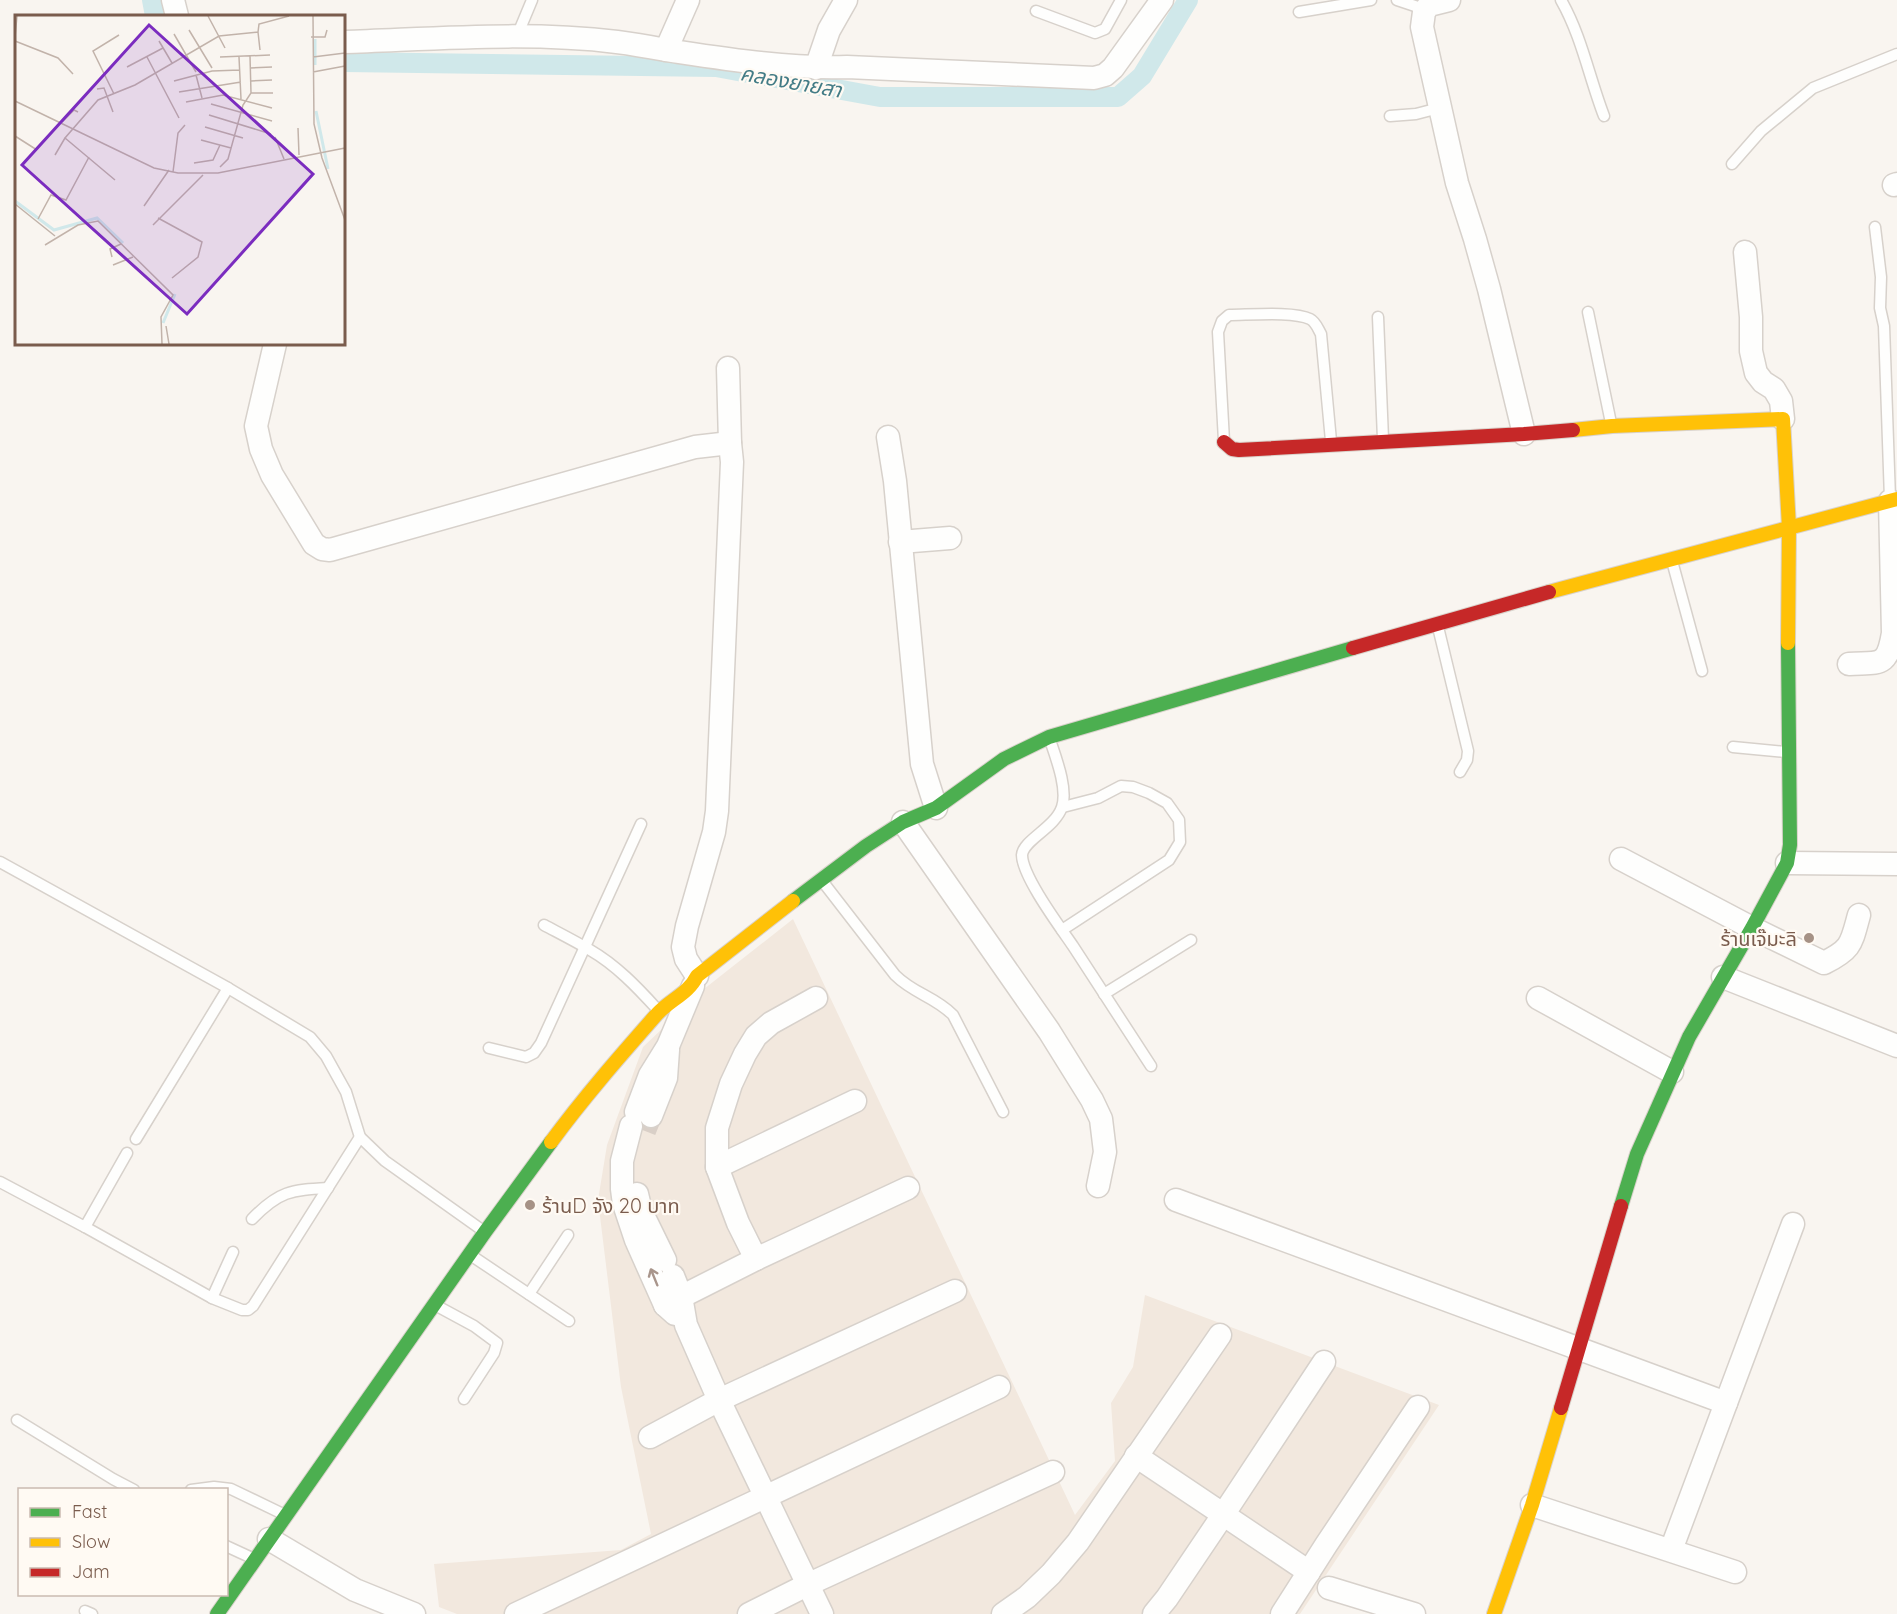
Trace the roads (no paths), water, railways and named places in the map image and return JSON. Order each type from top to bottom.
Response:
[{"type":"street","points":[[173,0],[177,15]]},
{"type":"street","points":[[666,50],[688,0]]},
{"type":"street","points":[[816,68],[828,30],[846,0]]},
{"type":"street","points":[[345,42],[517,36],[617,42],[724,58],[816,68],[847,67],[1094,78],[1105,75],[1113,68],[1162,0]]},
{"type":"street","points":[[1449,0],[1429,5],[1424,12],[1422,27],[1457,183],[1475,239],[1524,434]]},
{"type":"street","points":[[1494,1614],[1532,1505],[1637,1154],[1689,1037],[1787,863],[1790,845],[1789,527],[1783,419],[1781,401],[1774,388],[1763,382],[1756,373],[1751,351],[1751,317],[1745,252]]},
{"type":"street","points":[[275,345],[256,426],[261,449],[272,475],[314,544],[322,549],[330,550],[695,447],[730,443]]},
{"type":"street","points":[[671,1284],[636,1240],[631,1201],[641,1121],[650,1075],[668,1046],[695,980],[683,947],[714,832],[717,811],[732,462],[728,368]]},
{"type":"street","points":[[1224,442],[1232,449],[1239,450],[1524,434],[1612,426],[1783,419]]},
{"type":"street","points":[[888,437],[922,764],[936,808]]},
{"type":"street","points":[[217,1614],[469,1254],[575,1109],[660,1011],[771,916],[866,846],[903,822],[936,808],[1004,759],[1049,737],[1437,624],[1894,500],[1893,633],[1890,650],[1885,659],[1880,662],[1849,664]]},
{"type":"street","points":[[900,542],[950,538]]},
{"type":"street","points":[[903,822],[1049,1031],[1092,1100],[1101,1119],[1105,1152],[1098,1186]]},
{"type":"street","points":[[1621,859],[1824,963],[1843,953],[1852,943],[1859,915]]},
{"type":"street","points":[[1787,863],[1897,864]]},
{"type":"street","points":[[1723,977],[1897,1045]]},
{"type":"street","points":[[756,1259],[738,1223],[717,1167],[717,1128],[727,1094],[756,1036],[771,1023],[816,998]]},
{"type":"street","points":[[1538,998],[1672,1072]]},
{"type":"street","points":[[717,1167],[855,1101]]},
{"type":"street","points":[[671,1284],[756,1259],[908,1188]]},
{"type":"street","points":[[1176,1200],[1726,1403]]},
{"type":"street","points":[[631,1201],[641,1211],[686,1325],[719,1400],[822,1614]]},
{"type":"street","points":[[1671,1550],[1793,1224]]},
{"type":"street","points":[[650,1437],[719,1400],[955,1291]]},
{"type":"street","points":[[1004,1614],[1043,1582],[1071,1550],[1220,1335]]},
{"type":"street","points":[[1154,1614],[1223,1515],[1324,1362]]},
{"type":"street","points":[[516,1614],[999,1387]]},
{"type":"street","points":[[1282,1614],[1418,1407]]},
{"type":"street","points":[[1136,1456],[1309,1572]]},
{"type":"street","points":[[749,1614],[1053,1472]]},
{"type":"street","points":[[1532,1505],[1736,1572]]},
{"type":"street","points":[[269,1539],[355,1590],[414,1614]]},
{"type":"street","points":[[1329,1588],[1413,1614]]},
{"type":"lane","points":[[517,36],[532,0]]},
{"type":"lane","points":[[1036,11],[1095,33],[1105,29],[1121,0]]},
{"type":"lane","points":[[1299,12],[1371,0]]},
{"type":"lane","points":[[1396,0],[1415,6],[1424,12]]},
{"type":"lane","points":[[1561,0],[1581,42],[1604,116]]},
{"type":"lane","points":[[1732,165],[1761,131],[1813,88],[1897,54]]},
{"type":"lane","points":[[1390,116],[1416,114],[1439,108]]},
{"type":"lane","points":[[1875,227],[1881,277],[1880,308],[1884,326],[1894,500]]},
{"type":"lane","points":[[1588,312],[1612,426]]},
{"type":"lane","points":[[1224,442],[1218,332],[1222,321],[1229,315],[1293,315],[1311,319],[1321,334],[1331,444]]},
{"type":"lane","points":[[1378,317],[1383,441]]},
{"type":"lane","points":[[1671,559],[1702,671]]},
{"type":"lane","points":[[1437,624],[1468,751],[1467,760],[1460,772]]},
{"type":"lane","points":[[1049,737],[1060,773],[1063,807],[1055,820],[1024,846],[1023,866],[1151,1066]]},
{"type":"lane","points":[[1733,747],[1788,752]]},
{"type":"lane","points":[[1062,930],[1169,860],[1180,842],[1179,820],[1167,803],[1133,787],[1121,786],[1098,798],[1063,807]]},
{"type":"lane","points":[[489,1048],[518,1057],[526,1057],[534,1053],[586,947],[641,824]]},
{"type":"lane","points":[[0,862],[298,1028],[318,1044],[327,1056],[346,1092],[360,1137],[385,1161],[485,1232]]},
{"type":"lane","points":[[821,879],[895,975],[906,986],[942,1004],[953,1015],[1003,1112]]},
{"type":"lane","points":[[544,925],[586,947],[614,966],[660,1011]]},
{"type":"lane","points":[[1104,994],[1191,940]]},
{"type":"lane","points":[[136,1139],[228,988]]},
{"type":"lane","points":[[0,1182],[212,1298],[242,1310],[248,1310],[253,1306],[360,1137]]},
{"type":"lane","points":[[85,1227],[127,1153]]},
{"type":"lane","points":[[252,1219],[264,1207],[288,1192],[328,1188]]},
{"type":"lane","points":[[529,1294],[568,1235]]},
{"type":"lane","points":[[212,1298],[233,1252]]},
{"type":"lane","points":[[469,1254],[569,1321]]},
{"type":"lane","points":[[435,1304],[474,1326],[497,1343],[494,1353],[464,1399]]},
{"type":"lane","points":[[17,1420],[130,1488]]},
{"type":"lane","points":[[202,1488],[214,1486],[231,1488],[286,1516]]},
{"type":"lane","points":[[228,1547],[255,1560]]},
{"type":"waterway","name":"คลองยายสา","points":[[152,0],[155,15]]},
{"type":"waterway","name":"คลองยายสา","points":[[345,62],[716,67],[880,97],[1118,97],[1142,76],[1188,0]]},
{"type":"tunnel","points":[[645,1131],[651,1116]]},
{"type":"place","name":"ร้านเจ๊มะลิ","points":[[1809,938]]},
{"type":"place","name":"ร้านD จัง 20 บาท","points":[[530,1205]]}]
